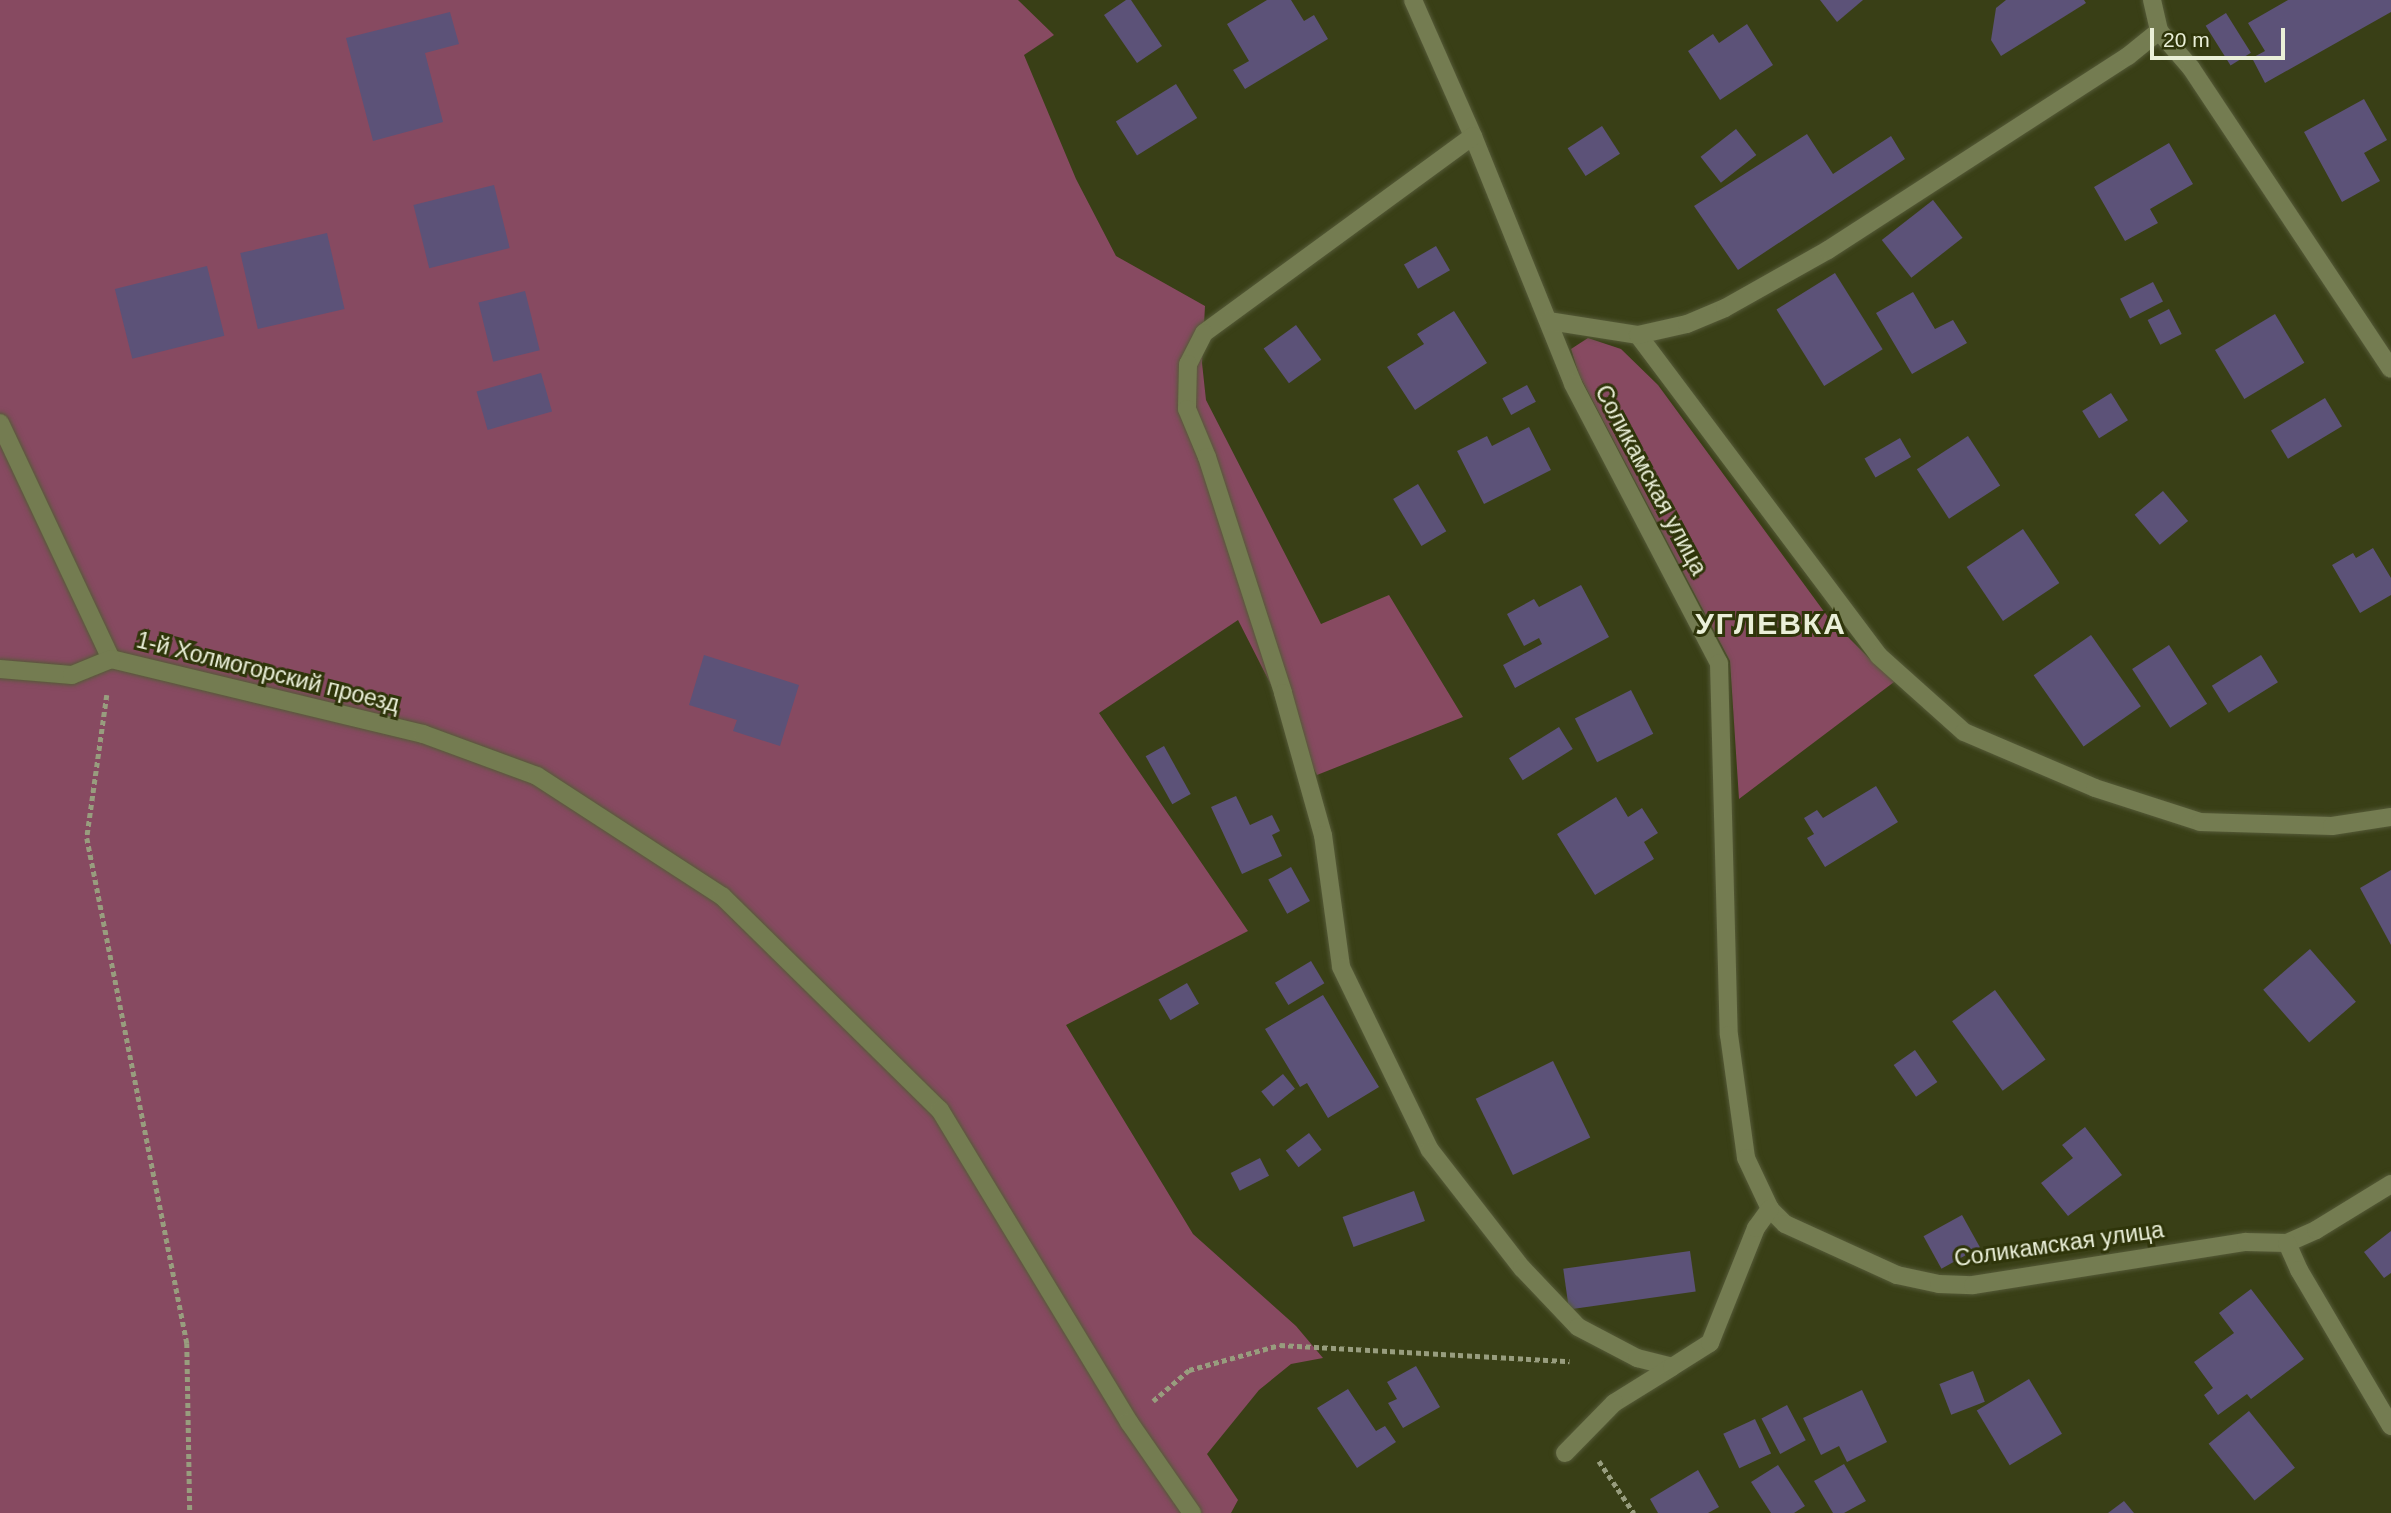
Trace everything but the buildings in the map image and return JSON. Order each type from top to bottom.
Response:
[{"type":"street","name":"Соликамская улица","points":[[1413,0],[1473,135],[1573,384],[1719,663],[1729,1035],[1746,1158],[1770,1209],[1785,1224],[1897,1275],[1939,1284],[1973,1285],[2246,1242],[2287,1243],[2316,1230],[2391,1184]]},
{"type":"street","points":[[2152,0],[2159,31],[2191,68],[2391,369]]},
{"type":"street","points":[[1549,321],[1638,335],[1687,324],[1725,307],[1828,250],[2128,56],[2159,31]]},
{"type":"street","points":[[1473,135],[1204,333],[1188,364],[1187,409],[1207,457],[1283,692],[1323,835],[1341,967],[1430,1150],[1522,1269],[1578,1327],[1637,1358],[1672,1367]]},
{"type":"street","points":[[1638,335],[1879,656],[1964,732],[2095,788],[2200,822],[2332,826],[2391,817]]},
{"type":"street","name":"1-й Холмогорский проезд","points":[[0,423],[111,659],[423,734],[537,776],[722,896],[940,1110],[1129,1422]]},
{"type":"street","points":[[0,669],[72,675],[111,659]]},
{"type":"street","points":[[1565,1453],[1614,1403],[1710,1343],[1756,1227],[1770,1209]]},
{"type":"street","points":[[2287,1243],[2299,1270],[2391,1426]]},
{"type":"street","points":[[1129,1422],[1192,1513]]},
{"type":"path","points":[[111,659],[87,838],[187,1343],[190,1513]]},
{"type":"path","points":[[1129,1422],[1189,1370],[1280,1345],[1577,1362]]},
{"type":"path","points":[[1582,1436],[1634,1513]]},
{"type":"shaded area","points":[[0,0],[1018,0],[1054,35],[1024,55],[1076,179],[1116,256],[1205,306],[1202,363],[1206,400],[1321,624],[1389,595],[1463,717],[1317,775],[1238,620],[1099,713],[1248,931],[1066,1025],[1193,1234],[1296,1326],[1323,1358],[1291,1364],[1259,1390],[1207,1454],[1238,1500],[1231,1513],[0,1513]]},
{"type":"shaded area","points":[[1588,338],[1621,349],[1658,385],[1828,617],[1874,663],[1898,679],[1739,799],[1730,661],[1579,375],[1571,349]]},
{"type":"district","name":"УГЛЕВКА","points":[[1771,624]]}]
